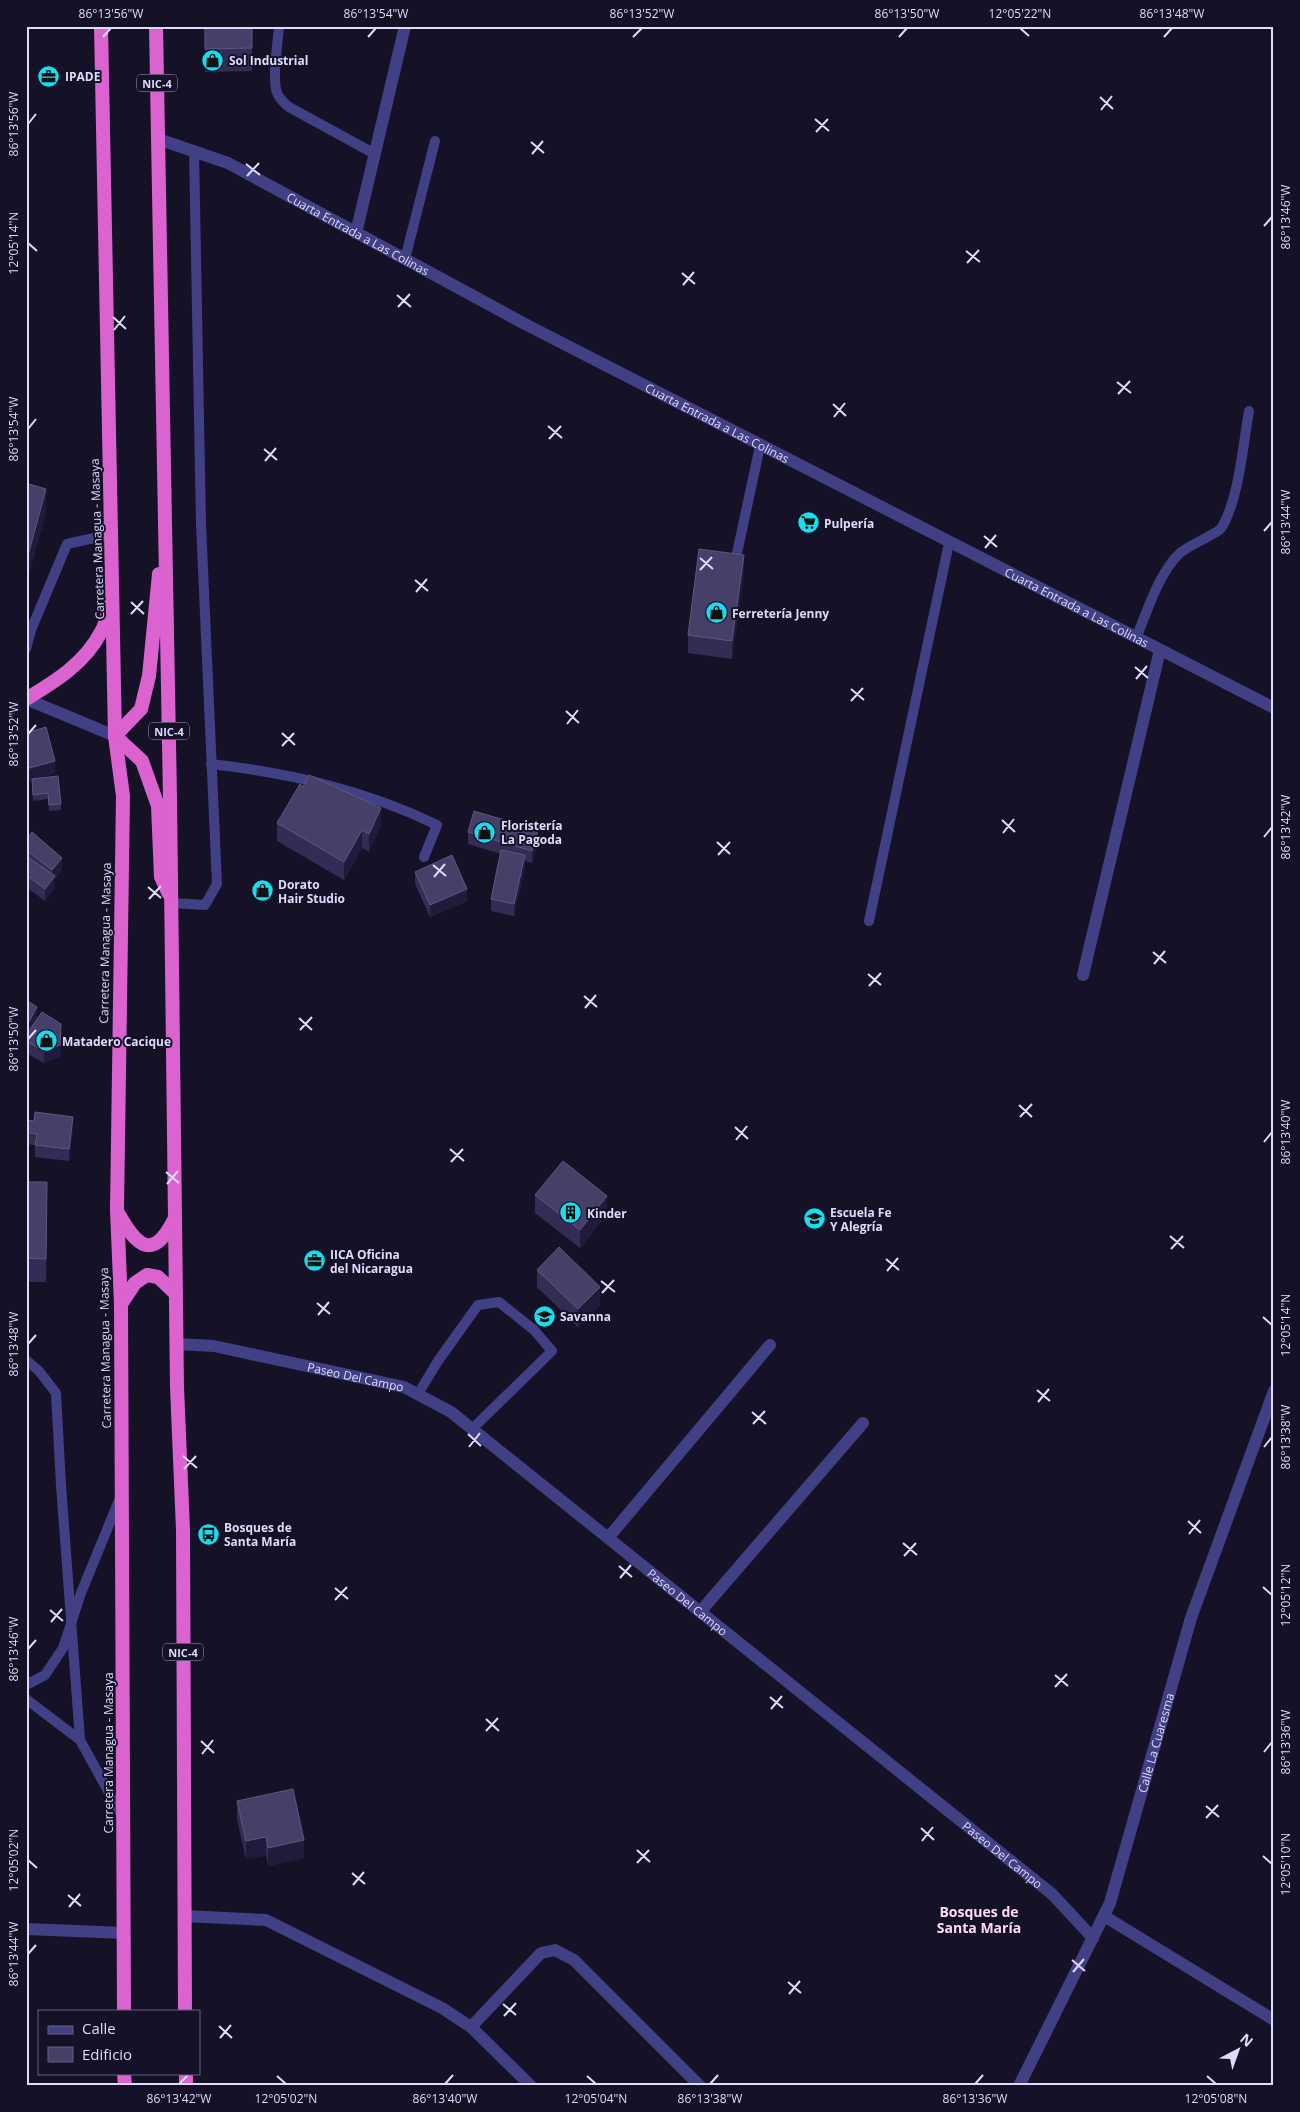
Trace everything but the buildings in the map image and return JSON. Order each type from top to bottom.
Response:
[{"type":"highway","name":"Carretera Managua - Masaya","points":[[102,26],[114,586],[115,736],[123,796],[117,1210],[121,1304],[124,2010]]},
{"type":"highway","name":"NIC-4","points":[[156,26],[164,547],[172,901],[176,1294],[183,1540],[185,2010]]},
{"type":"highway","points":[[164,547],[156,587],[150,676],[141,709],[115,736],[142,761],[158,806],[161,876],[172,901]]},
{"type":"highway","points":[[26,699],[61,678],[87,654],[102,631],[114,586]]},
{"type":"highway","points":[[117,1210],[132,1236],[141,1243],[150,1245],[162,1240],[176,1215]]},
{"type":"highway","points":[[121,1304],[135,1283],[147,1275],[158,1277],[176,1294]]},
{"type":"street","points":[[356,233],[405,26]]},
{"type":"street","name":"Cuarta Entrada a Las Colinas","points":[[158,139],[228,163],[522,323],[1274,708]]},
{"type":"street","points":[[1083,975],[1160,650]]},
{"type":"street","points":[[26,699],[115,736]]},
{"type":"street","name":"Paseo Del Campo","points":[[178,1344],[214,1346],[404,1387],[451,1412],[1052,1894],[1093,1938]]},
{"type":"street","points":[[608,1538],[770,1345]]},
{"type":"street","name":"Calle La Cuaresma","points":[[1019,2086],[1110,1903],[1190,1618],[1274,1391]]},
{"type":"street","points":[[700,1612],[863,1423]]},
{"type":"street","points":[[184,1916],[266,1920],[442,2008],[471,2027],[531,2086]]},
{"type":"street","points":[[1104,1916],[1274,2020]]},
{"type":"street","points":[[26,1929],[124,1933]]},
{"type":"street","points":[[471,2027],[541,1953],[555,1950],[574,1960],[700,2086]]},
{"type":"lane","points":[[279,26],[275,80],[277,93],[281,99],[289,107],[375,154]]},
{"type":"lane","points":[[405,259],[435,141]]},
{"type":"lane","points":[[172,901],[205,905],[217,884],[201,524],[194,150]]},
{"type":"lane","points":[[1136,638],[1163,575],[1172,562],[1190,546],[1221,530],[1231,510],[1249,411]]},
{"type":"lane","points":[[737,553],[760,446]]},
{"type":"lane","points":[[26,649],[31,630],[68,544],[112,534]]},
{"type":"lane","points":[[869,921],[949,543]]},
{"type":"lane","points":[[211,764],[306,778],[401,807],[436,825],[424,857]]},
{"type":"lane","points":[[418,1394],[438,1361],[478,1305],[498,1302],[534,1330],[552,1351],[472,1430]]},
{"type":"lane","points":[[26,1360],[39,1371],[56,1393],[80,1740]]},
{"type":"lane","points":[[26,1686],[45,1675],[62,1648],[122,1493]]},
{"type":"lane","points":[[26,1699],[80,1740],[123,1818]]},
{"type":"place","name":"Sol Industrial","points":[[213,60]]},
{"type":"place","name":"IPADE","points":[[49,76]]},
{"type":"place","name":"Pulpería","points":[[808,523]]},
{"type":"place","name":"Ferretería Jenny","points":[[716,613]]},
{"type":"place","name":"Floristería La Pagoda","points":[[485,832]]},
{"type":"place","name":"Dorato Hair Studio","points":[[262,891]]},
{"type":"place","name":"Matadero Cacique","points":[[46,1041]]},
{"type":"place","name":"Kinder","points":[[571,1213]]},
{"type":"place","name":"Escuela Fe Y Alegría","points":[[814,1219]]},
{"type":"place","name":"IICA Oficina del Nicaragua","points":[[314,1261]]},
{"type":"place","name":"Savanna","points":[[544,1316]]},
{"type":"place","name":"Bosques de Santa María","points":[[208,1534]]},
{"type":"district","name":"Bosques de Santa María","points":[[979,1919]]}]
